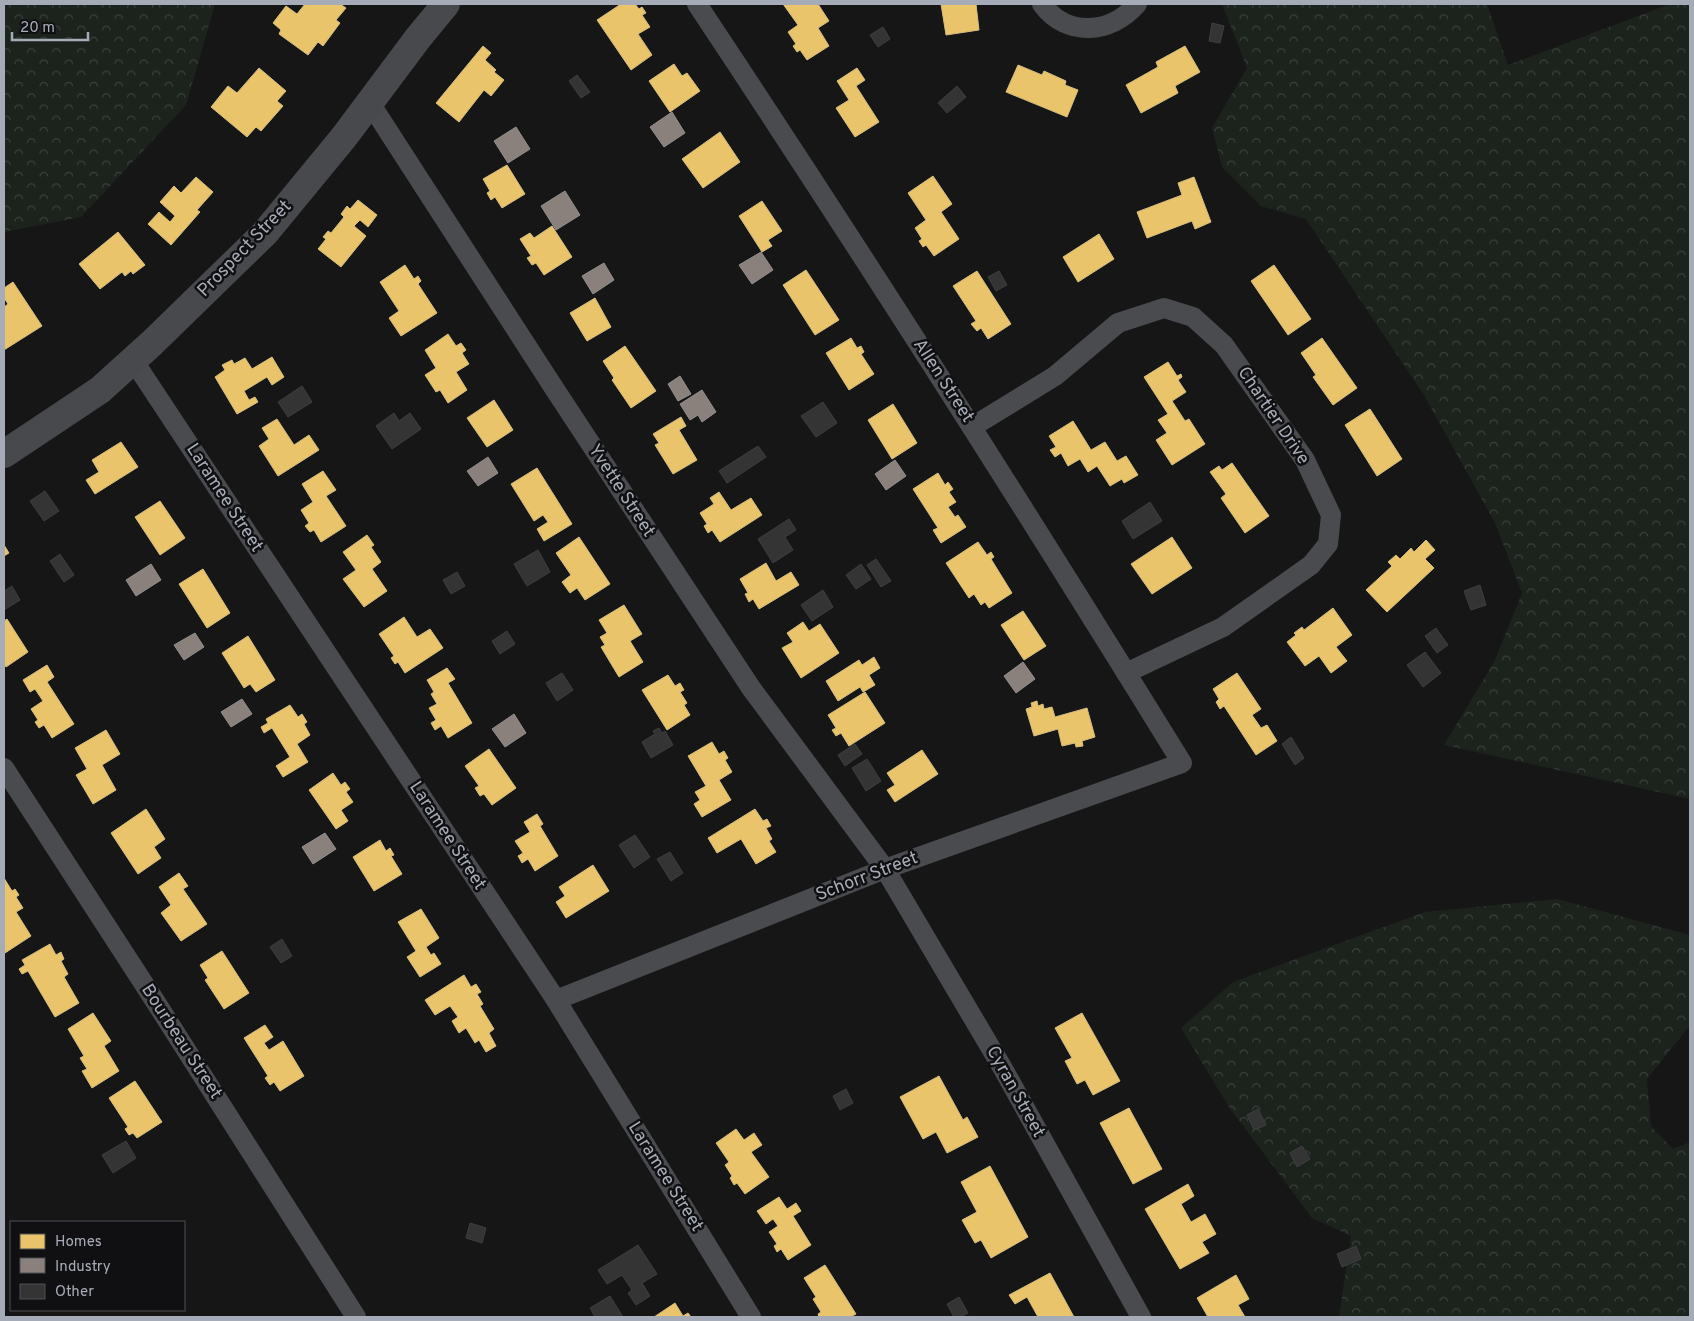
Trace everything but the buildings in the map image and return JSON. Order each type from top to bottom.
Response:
[{"type":"main road","name":"Prospect Street","points":[[4,454],[100,390],[265,233],[344,137],[418,38],[446,4]]},
{"type":"street","name":"Allen Street","points":[[697,4],[811,175],[972,426],[1182,763]]},
{"type":"street","points":[[1042,4],[1054,16],[1064,22],[1086,28],[1098,28],[1120,20],[1137,4]]},
{"type":"street","name":"Yvette Street","points":[[370,103],[751,688],[886,869]]},
{"type":"street","name":"Chartier Drive","points":[[972,426],[1055,376],[1118,323],[1164,308],[1193,317],[1224,345],[1305,460],[1331,515],[1328,544],[1311,564],[1223,627],[1126,673]]},
{"type":"street","name":"Laramee Street","points":[[133,360],[556,1000],[751,1317]]},
{"type":"street","name":"Schorr Street","points":[[556,1000],[886,869],[1182,763]]},
{"type":"street","name":"Bourbeau Street","points":[[4,768],[356,1317]]},
{"type":"street","name":"Cyran Street","points":[[886,869],[1002,1067],[1141,1317]]},
{"type":"green space","points":[[4,4],[215,4],[186,105],[81,217],[4,232]]},
{"type":"green space","points":[[1222,4],[1487,4],[1508,65],[1670,4],[1690,4],[1690,799],[1444,745],[1494,662],[1522,593],[1495,523],[1424,395],[1306,219],[1261,206],[1222,167],[1212,128],[1247,68]]},
{"type":"green space","points":[[1557,899],[1690,935],[1690,1025],[1647,1079],[1651,1126],[1673,1149],[1690,1142],[1690,1317],[1339,1317],[1351,1236],[1312,1218],[1229,1107],[1181,1028],[1233,982],[1425,912]]}]
